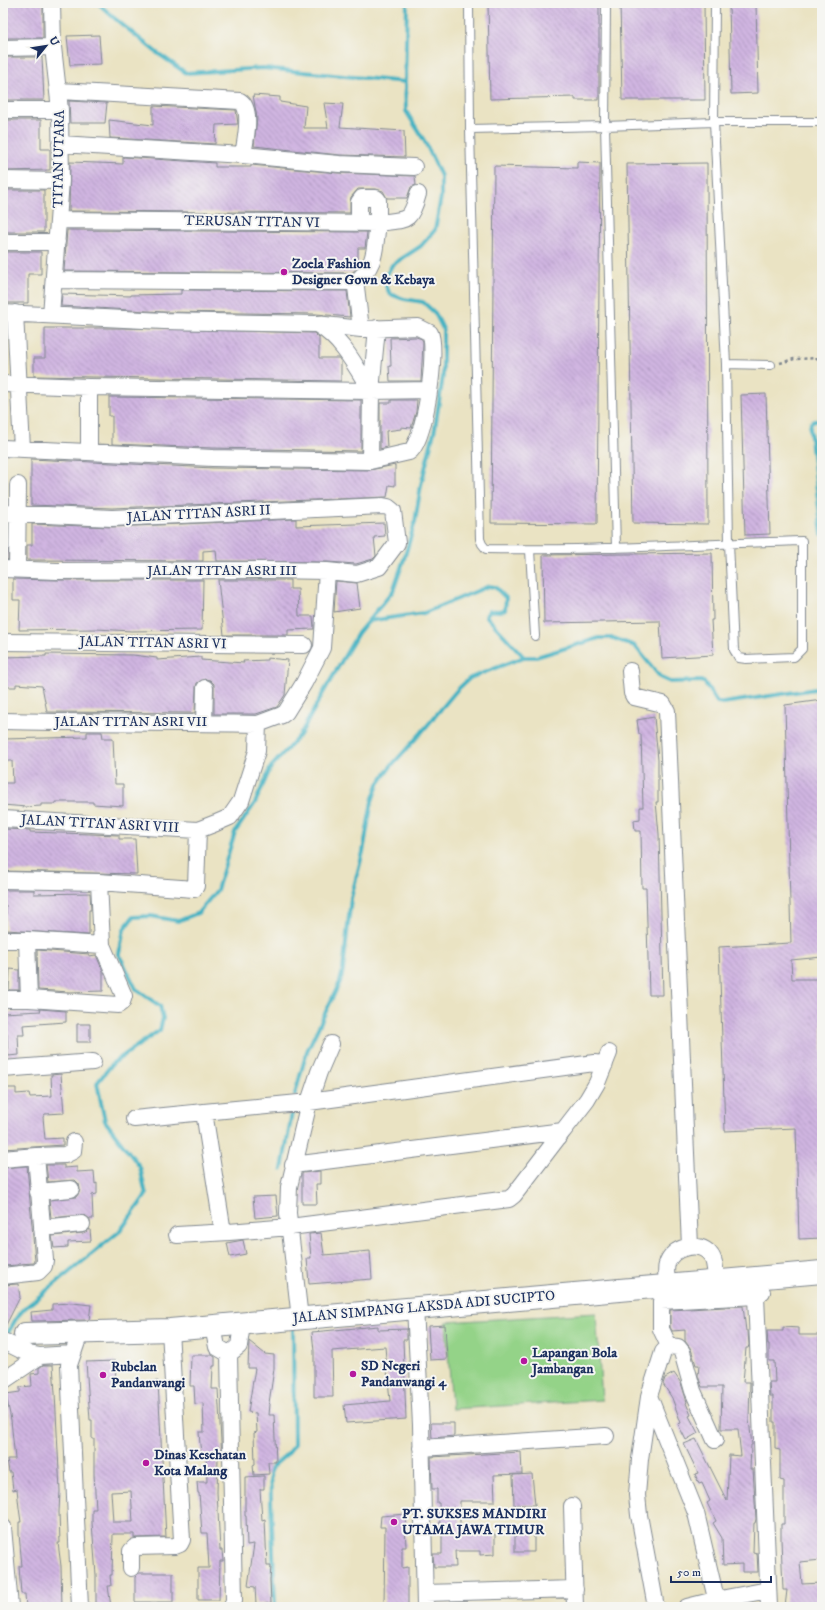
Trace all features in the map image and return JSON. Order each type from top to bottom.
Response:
[{"type":"street","name":"TITAN UTARA","points":[[51,315],[61,181],[60,110],[53,47],[52,3]]},
{"type":"street","points":[[3,48],[53,47]]},
{"type":"street","points":[[59,91],[240,101],[246,107],[247,125],[243,155]]},
{"type":"street","points":[[3,110],[60,110]]},
{"type":"street","points":[[60,144],[243,155],[339,164],[414,167]]},
{"type":"street","points":[[3,180],[61,181]]},
{"type":"street","name":"TERUSAN TITAN VI","points":[[58,220],[378,223],[405,219],[410,216],[414,211],[418,194]]},
{"type":"street","points":[[354,283],[369,269],[373,261],[378,223],[378,202],[376,198],[360,199],[359,223]]},
{"type":"street","points":[[3,242],[57,242]]},
{"type":"street","points":[[54,280],[354,283]]},
{"type":"street","points":[[354,283],[356,287],[361,328]]},
{"type":"street","points":[[3,448],[22,449],[89,452],[213,458],[370,462],[412,450],[422,430],[429,390],[433,346],[430,333],[418,327],[361,328],[316,324],[164,321],[9,313],[11,384],[22,449]]},
{"type":"street","points":[[316,324],[328,331],[336,339],[351,358],[371,391]]},
{"type":"street","points":[[370,462],[371,391],[377,328]]},
{"type":"street","points":[[11,384],[89,387],[371,391],[429,390]]},
{"type":"street","points":[[89,387],[89,452]]},
{"type":"street","points":[[10,569],[10,514],[18,485]]},
{"type":"street","name":"JALAN TITAN ASRI II","points":[[10,514],[112,518],[383,506],[388,507],[393,511]]},
{"type":"street","name":"JALAN TITAN ASRI III","points":[[10,569],[327,571],[357,574],[379,566],[397,544],[393,511]]},
{"type":"street","points":[[3,880],[99,882],[194,889],[196,886],[198,830],[230,817],[241,801],[257,751],[258,724],[286,712],[304,683],[322,648],[327,571]]},
{"type":"street","name":"JALAN TITAN ASRI VI","points":[[3,642],[304,645]]},
{"type":"street","points":[[630,671],[632,693],[634,697],[663,704],[667,711],[690,1246]]},
{"type":"street","points":[[204,722],[206,688]]},
{"type":"street","name":"JALAN TITAN ASRI VII","points":[[3,721],[204,722],[258,724]]},
{"type":"street","name":"JALAN TITAN ASRI VIII","points":[[3,819],[198,830]]},
{"type":"street","points":[[3,999],[29,999],[118,1005],[122,1002],[124,996],[102,945],[99,882]]},
{"type":"street","points":[[3,940],[28,940],[102,945]]},
{"type":"street","points":[[28,940],[29,999]]},
{"type":"street","points":[[300,1319],[288,1213],[289,1187],[309,1102],[319,1072],[331,1044]]},
{"type":"street","points":[[134,1119],[309,1102],[594,1063],[607,1058],[598,1083],[587,1100],[514,1195],[509,1199],[290,1227],[177,1235]]},
{"type":"street","points":[[3,1069],[92,1062]]},
{"type":"street","points":[[204,1112],[222,1226],[229,1232]]},
{"type":"street","points":[[293,1165],[563,1131]]},
{"type":"street","points":[[3,1159],[68,1154],[73,1151],[74,1142]]},
{"type":"street","points":[[3,1276],[38,1272],[42,1269],[45,1260],[36,1156]]},
{"type":"street","points":[[38,1192],[71,1189]]},
{"type":"street","points":[[42,1228],[82,1224]]},
{"type":"street","points":[[669,1346],[661,1329],[663,1291],[668,1260],[676,1251],[690,1246],[701,1248],[710,1254],[714,1263],[716,1281]]},
{"type":"street","name":"JALAN SIMPANG LAKSDA ADI SUCIPTO","points":[[32,1333],[170,1330],[415,1307],[663,1291],[716,1281],[756,1284],[822,1272]]},
{"type":"street","points":[[663,1291],[756,1284],[769,1607]]},
{"type":"street","points":[[415,1307],[425,1600],[575,1589]]},
{"type":"street","points":[[229,1354],[239,1346],[242,1324]]},
{"type":"street","points":[[214,1326],[217,1347],[229,1354]]},
{"type":"street","points":[[131,1568],[131,1551],[135,1547],[176,1546],[180,1544],[182,1540],[170,1330]]},
{"type":"street","points":[[32,1333],[34,1355]]},
{"type":"street","points":[[80,1333],[69,1365],[80,1607]]},
{"type":"street","points":[[3,1341],[34,1355],[72,1354]]},
{"type":"street","points":[[656,1607],[639,1515],[637,1495],[640,1459],[649,1396],[663,1352],[669,1346]]},
{"type":"street","points":[[669,1346],[678,1347],[682,1352],[693,1392],[715,1440]]},
{"type":"street","points":[[229,1354],[234,1600],[232,1607]]},
{"type":"street","points":[[3,1381],[34,1355]]},
{"type":"street","points":[[649,1396],[696,1513],[716,1603]]},
{"type":"street","points":[[421,1448],[606,1436]]},
{"type":"street","points":[[572,1506],[575,1607]]},
{"type":"street","points":[[3,1527],[10,1607]]},
{"type":"street","points":[[687,1607],[716,1603],[768,1590]]},
{"type":"lane","points":[[469,3],[470,129],[480,539],[482,544],[486,549],[530,550],[616,548],[729,543],[802,541],[802,649],[794,657],[746,659],[739,658],[734,650],[729,543],[726,364],[714,122],[714,3]]},
{"type":"lane","points":[[606,3],[605,126],[616,548]]},
{"type":"lane","points":[[470,129],[714,122],[822,122]]},
{"type":"lane","points":[[726,364],[772,365]]},
{"type":"lane","points":[[530,550],[535,636]]},
{"type":"path","points":[[772,365],[794,359],[822,358]]},
{"type":"green space","name":"Lapangan Bola Jambangan","points":[[596,1313],[602,1400],[452,1409],[446,1322]]},
{"type":"building","points":[[3,3],[43,3],[43,38],[3,38]]},
{"type":"building","points":[[488,3],[599,3],[599,100],[575,100],[575,97],[490,99]]},
{"type":"building","points":[[620,3],[704,3],[705,100],[622,100]]},
{"type":"building","points":[[729,3],[756,3],[758,93],[731,94]]},
{"type":"building","points":[[99,35],[101,64],[70,65],[67,36]]},
{"type":"building","points":[[3,57],[42,57],[44,100],[3,100]]},
{"type":"building","points":[[253,95],[280,97],[280,102],[306,106],[304,128],[328,128],[324,103],[343,104],[340,127],[404,131],[405,157],[340,155],[254,146],[257,118]]},
{"type":"building","points":[[69,101],[107,103],[105,123],[70,123]]},
{"type":"building","points":[[153,106],[236,110],[238,124],[216,125],[215,144],[110,138],[109,120],[153,125]]},
{"type":"building","points":[[3,120],[41,120],[41,149],[50,149],[50,170],[3,171]]},
{"type":"building","points":[[123,157],[215,163],[215,167],[251,167],[251,165],[338,173],[415,176],[416,185],[411,187],[407,198],[387,198],[383,191],[376,189],[358,189],[351,197],[350,213],[69,211],[70,162],[123,164]]},
{"type":"building","points":[[577,162],[600,163],[597,524],[491,523],[494,166],[577,168]]},
{"type":"building","points":[[707,163],[708,524],[633,523],[627,164]]},
{"type":"building","points":[[3,190],[44,190],[44,232],[3,232]]},
{"type":"building","points":[[67,230],[367,232],[365,248],[358,248],[358,266],[352,273],[64,271]]},
{"type":"building","points":[[3,252],[41,252],[41,274],[28,274],[28,303],[3,303]]},
{"type":"building","points":[[181,290],[347,291],[350,317],[316,314],[164,312],[61,306],[62,294],[131,296],[181,294]]},
{"type":"building","points":[[45,328],[123,328],[314,333],[319,338],[319,358],[339,358],[341,362],[341,381],[34,376],[34,358],[45,358]]},
{"type":"building","points":[[416,337],[422,339],[423,343],[421,381],[390,381],[390,338]]},
{"type":"building","points":[[766,394],[770,534],[745,535],[741,395]]},
{"type":"building","points":[[109,397],[361,400],[361,451],[112,444],[112,416],[109,416]]},
{"type":"building","points":[[391,400],[417,400],[416,412],[411,428],[401,427],[401,429],[386,431],[387,447],[380,449],[380,403],[391,403]]},
{"type":"building","points":[[31,459],[213,468],[370,470],[395,465],[395,486],[389,485],[387,497],[112,508],[31,505]]},
{"type":"building","points":[[296,519],[296,526],[384,523],[385,536],[374,537],[376,556],[373,559],[356,564],[327,562],[217,561],[216,550],[203,551],[203,561],[27,560],[27,545],[32,545],[32,524],[112,527]]},
{"type":"building","points":[[3,544],[8,544],[8,560],[3,560]]},
{"type":"building","points":[[712,553],[713,620],[711,620],[713,655],[662,658],[660,621],[544,623],[543,555]]},
{"type":"building","points":[[13,579],[203,580],[202,630],[19,630],[20,600],[13,600]]},
{"type":"building","points":[[218,580],[290,580],[290,589],[298,589],[299,616],[313,616],[314,629],[288,630],[288,635],[224,635]]},
{"type":"building","points":[[336,581],[357,583],[360,608],[334,612]]},
{"type":"building","points":[[46,654],[133,655],[157,658],[157,660],[201,657],[201,660],[244,663],[243,661],[267,660],[267,658],[288,660],[285,695],[277,707],[256,714],[214,714],[214,684],[210,680],[205,679],[197,683],[195,713],[47,712],[42,686],[16,684],[16,687],[3,687],[3,657],[46,656]]},
{"type":"building","points":[[822,700],[822,957],[791,960],[792,979],[822,979],[822,1238],[799,1239],[796,1128],[725,1131],[719,947],[791,943],[785,705]]},
{"type":"building","points":[[654,717],[658,760],[658,802],[656,802],[659,834],[663,995],[649,995],[646,888],[642,888],[641,831],[635,831],[634,820],[640,819],[640,807],[643,807],[641,734],[639,734],[637,720]]},
{"type":"building","points":[[87,732],[102,732],[103,738],[113,738],[115,784],[123,784],[123,806],[93,804],[93,802],[56,802],[56,804],[41,804],[41,806],[26,807],[3,805],[3,783],[13,783],[12,761],[3,761],[3,739],[87,737]]},
{"type":"building","points":[[3,829],[30,830],[30,832],[119,835],[119,839],[135,839],[137,874],[3,871]]},
{"type":"building","points":[[3,890],[34,890],[34,894],[90,893],[91,910],[89,910],[89,935],[6,930],[6,905],[3,905]]},
{"type":"building","points":[[37,950],[89,954],[89,956],[96,955],[103,971],[103,991],[70,992],[38,990]]},
{"type":"building","points":[[10,969],[19,970],[19,990],[9,990]]},
{"type":"building","points":[[40,1009],[66,1011],[66,1022],[23,1025],[24,1035],[18,1035],[19,1055],[8,1056],[7,1034],[3,1034],[3,1013],[41,1011]]},
{"type":"building","points":[[77,1024],[90,1024],[90,1042],[77,1042]]},
{"type":"building","points":[[61,1074],[64,1113],[45,1114],[43,1117],[45,1139],[63,1138],[63,1145],[3,1149],[3,1088],[16,1088],[16,1094],[29,1093],[30,1097],[52,1096],[51,1075]]},
{"type":"building","points":[[46,1165],[64,1165],[64,1168],[77,1167],[77,1172],[94,1171],[95,1184],[97,1183],[97,1194],[92,1195],[93,1219],[81,1215],[51,1218],[49,1200],[76,1197],[80,1189],[79,1184],[75,1180],[48,1182]]},
{"type":"building","points":[[27,1166],[35,1261],[34,1263],[3,1266],[3,1168]]},
{"type":"building","points":[[320,1171],[320,1184],[316,1184],[317,1204],[302,1204],[302,1173]]},
{"type":"building","points":[[276,1196],[278,1216],[255,1218],[253,1197]]},
{"type":"building","points":[[90,1229],[91,1241],[68,1242],[68,1247],[54,1248],[52,1236],[83,1233]]},
{"type":"building","points":[[321,1233],[324,1255],[370,1251],[372,1279],[309,1284],[307,1258],[311,1258],[309,1234]]},
{"type":"building","points":[[243,1240],[246,1254],[230,1257],[227,1243]]},
{"type":"building","points":[[18,1284],[20,1297],[3,1331],[3,1285]]},
{"type":"building","points":[[73,1303],[91,1305],[89,1320],[32,1321],[31,1312],[52,1310],[52,1304]]},
{"type":"building","points":[[743,1306],[749,1345],[748,1348],[746,1348],[743,1382],[750,1382],[749,1420],[752,1445],[750,1469],[753,1469],[756,1519],[754,1523],[753,1552],[757,1553],[758,1572],[742,1572],[742,1564],[723,1565],[722,1538],[713,1523],[716,1521],[707,1503],[710,1501],[702,1483],[699,1484],[695,1474],[698,1473],[684,1444],[696,1439],[727,1501],[729,1455],[741,1456],[738,1429],[721,1429],[722,1387],[702,1387],[698,1376],[699,1365],[696,1365],[691,1349],[685,1341],[685,1330],[672,1331],[670,1327],[670,1310]]},
{"type":"building","points":[[445,1325],[447,1359],[430,1360],[428,1326]]},
{"type":"building","points":[[378,1326],[378,1330],[407,1329],[407,1340],[403,1340],[406,1419],[346,1423],[344,1405],[390,1401],[385,1347],[332,1351],[333,1397],[314,1397],[314,1351],[312,1332]]},
{"type":"building","points":[[783,1327],[799,1328],[799,1335],[819,1335],[819,1362],[822,1394],[822,1560],[800,1562],[802,1584],[822,1583],[822,1607],[785,1607],[787,1590],[783,1590],[781,1539],[781,1524],[784,1524],[784,1481],[780,1480],[780,1450],[775,1449],[773,1396],[770,1396],[769,1382],[775,1382],[774,1361],[769,1361],[767,1331],[783,1331]]},
{"type":"building","points":[[249,1341],[265,1354],[274,1355],[269,1415],[274,1415],[276,1462],[268,1462],[269,1474],[254,1475],[254,1433],[257,1432],[256,1413],[248,1412],[255,1368],[248,1368]]},
{"type":"building","points":[[191,1355],[212,1355],[215,1357],[212,1389],[218,1389],[222,1458],[218,1458],[217,1492],[220,1550],[222,1550],[223,1561],[220,1561],[219,1600],[198,1600],[198,1568],[209,1568],[207,1533],[202,1533],[197,1482],[207,1482],[206,1458],[202,1458],[199,1432],[204,1432],[203,1403],[195,1404],[194,1386],[190,1386]]},
{"type":"building","points":[[115,1361],[116,1384],[158,1381],[166,1537],[134,1538],[134,1534],[113,1534],[112,1575],[110,1575],[111,1586],[108,1586],[111,1607],[96,1607],[96,1575],[92,1523],[92,1509],[96,1509],[94,1439],[92,1439],[92,1420],[90,1420],[86,1362]],"holes":[[[131,1491],[133,1522],[113,1522],[111,1492]]]},
{"type":"building","points":[[43,1365],[53,1365],[60,1491],[60,1543],[58,1543],[61,1566],[62,1607],[26,1607],[25,1594],[21,1594],[19,1566],[22,1566],[19,1522],[21,1522],[17,1489],[13,1490],[11,1472],[9,1472],[7,1459],[15,1459],[11,1420],[6,1394],[20,1392],[20,1387],[32,1386],[31,1374],[39,1373],[39,1368]]},
{"type":"building","points":[[674,1373],[681,1383],[691,1415],[689,1416],[698,1433],[686,1440],[678,1424],[681,1423],[672,1398],[663,1384],[665,1378]]},
{"type":"building","points":[[431,1423],[454,1423],[454,1436],[432,1438]]},
{"type":"building","points":[[521,1452],[522,1474],[494,1475],[495,1501],[460,1501],[460,1530],[470,1530],[470,1534],[495,1534],[495,1554],[480,1555],[480,1551],[455,1551],[456,1567],[434,1567],[433,1554],[442,1554],[442,1527],[440,1527],[437,1489],[432,1489],[431,1457]]},
{"type":"building","points":[[532,1474],[535,1505],[514,1505],[513,1475]]},
{"type":"building","points":[[264,1476],[264,1489],[260,1489],[262,1520],[265,1519],[267,1566],[271,1566],[271,1603],[256,1604],[255,1587],[248,1586],[254,1544],[247,1545],[245,1477]]},
{"type":"building","points":[[407,1514],[405,1527],[406,1547],[402,1547],[402,1568],[408,1567],[408,1607],[384,1607],[385,1527],[380,1527],[381,1516]]},
{"type":"building","points":[[515,1532],[534,1532],[534,1552],[515,1552]]},
{"type":"building","points":[[139,1573],[173,1573],[173,1602],[135,1602],[135,1577]]},
{"type":"waterway","points":[[98,3],[156,52],[186,73],[263,68],[405,82]]},
{"type":"waterway","points":[[5,1338],[17,1317],[25,1308],[120,1231],[146,1195],[140,1167],[105,1121],[97,1083],[113,1063],[160,1030],[163,1018],[160,1006],[136,989],[119,954],[124,929],[133,917],[151,916],[178,921],[198,913],[217,890],[235,832],[255,803],[271,767],[300,735],[358,633],[393,591],[404,559],[415,522],[421,485],[435,428],[443,376],[443,329],[435,313],[423,302],[404,299],[390,294],[386,286],[386,276],[392,265],[421,246],[435,230],[441,197],[441,176],[425,142],[406,111],[405,82],[407,3]]},
{"type":"waterway","points":[[822,420],[811,423],[810,429],[822,534]]},
{"type":"waterway","points":[[368,621],[424,613],[489,586],[495,587],[506,598],[505,610],[489,611],[486,616],[524,657],[536,657],[599,638],[613,638],[635,646],[661,678],[670,682],[701,681],[705,683],[717,702],[723,703],[822,688]]},
{"type":"waterway","points":[[295,1094],[307,1051],[340,982],[343,970],[351,898],[363,852],[372,801],[378,784],[391,766],[457,690],[470,678],[524,657]]},
{"type":"waterway","points":[[282,1169],[292,1113]]},
{"type":"waterway","points":[[275,1607],[270,1471],[272,1467],[287,1454],[294,1445],[293,1328]]},
{"type":"place","name":"Zoela Fashion Designer Gown & Kebaya","points":[[284,272]]},
{"type":"place","name":"Lapangan Bola Jambangan","points":[[524,1361]]},
{"type":"place","name":"SD Negeri Pandanwangi 4","points":[[353,1374]]},
{"type":"place","name":"Rubelan Pandanwangi","points":[[103,1375]]},
{"type":"place","name":"Dinas Kesehatan Kota Malang","points":[[146,1463]]},
{"type":"place","name":"PT. SUKSES MANDIRI UTAMA JAWA TIMUR","points":[[394,1522]]}]
